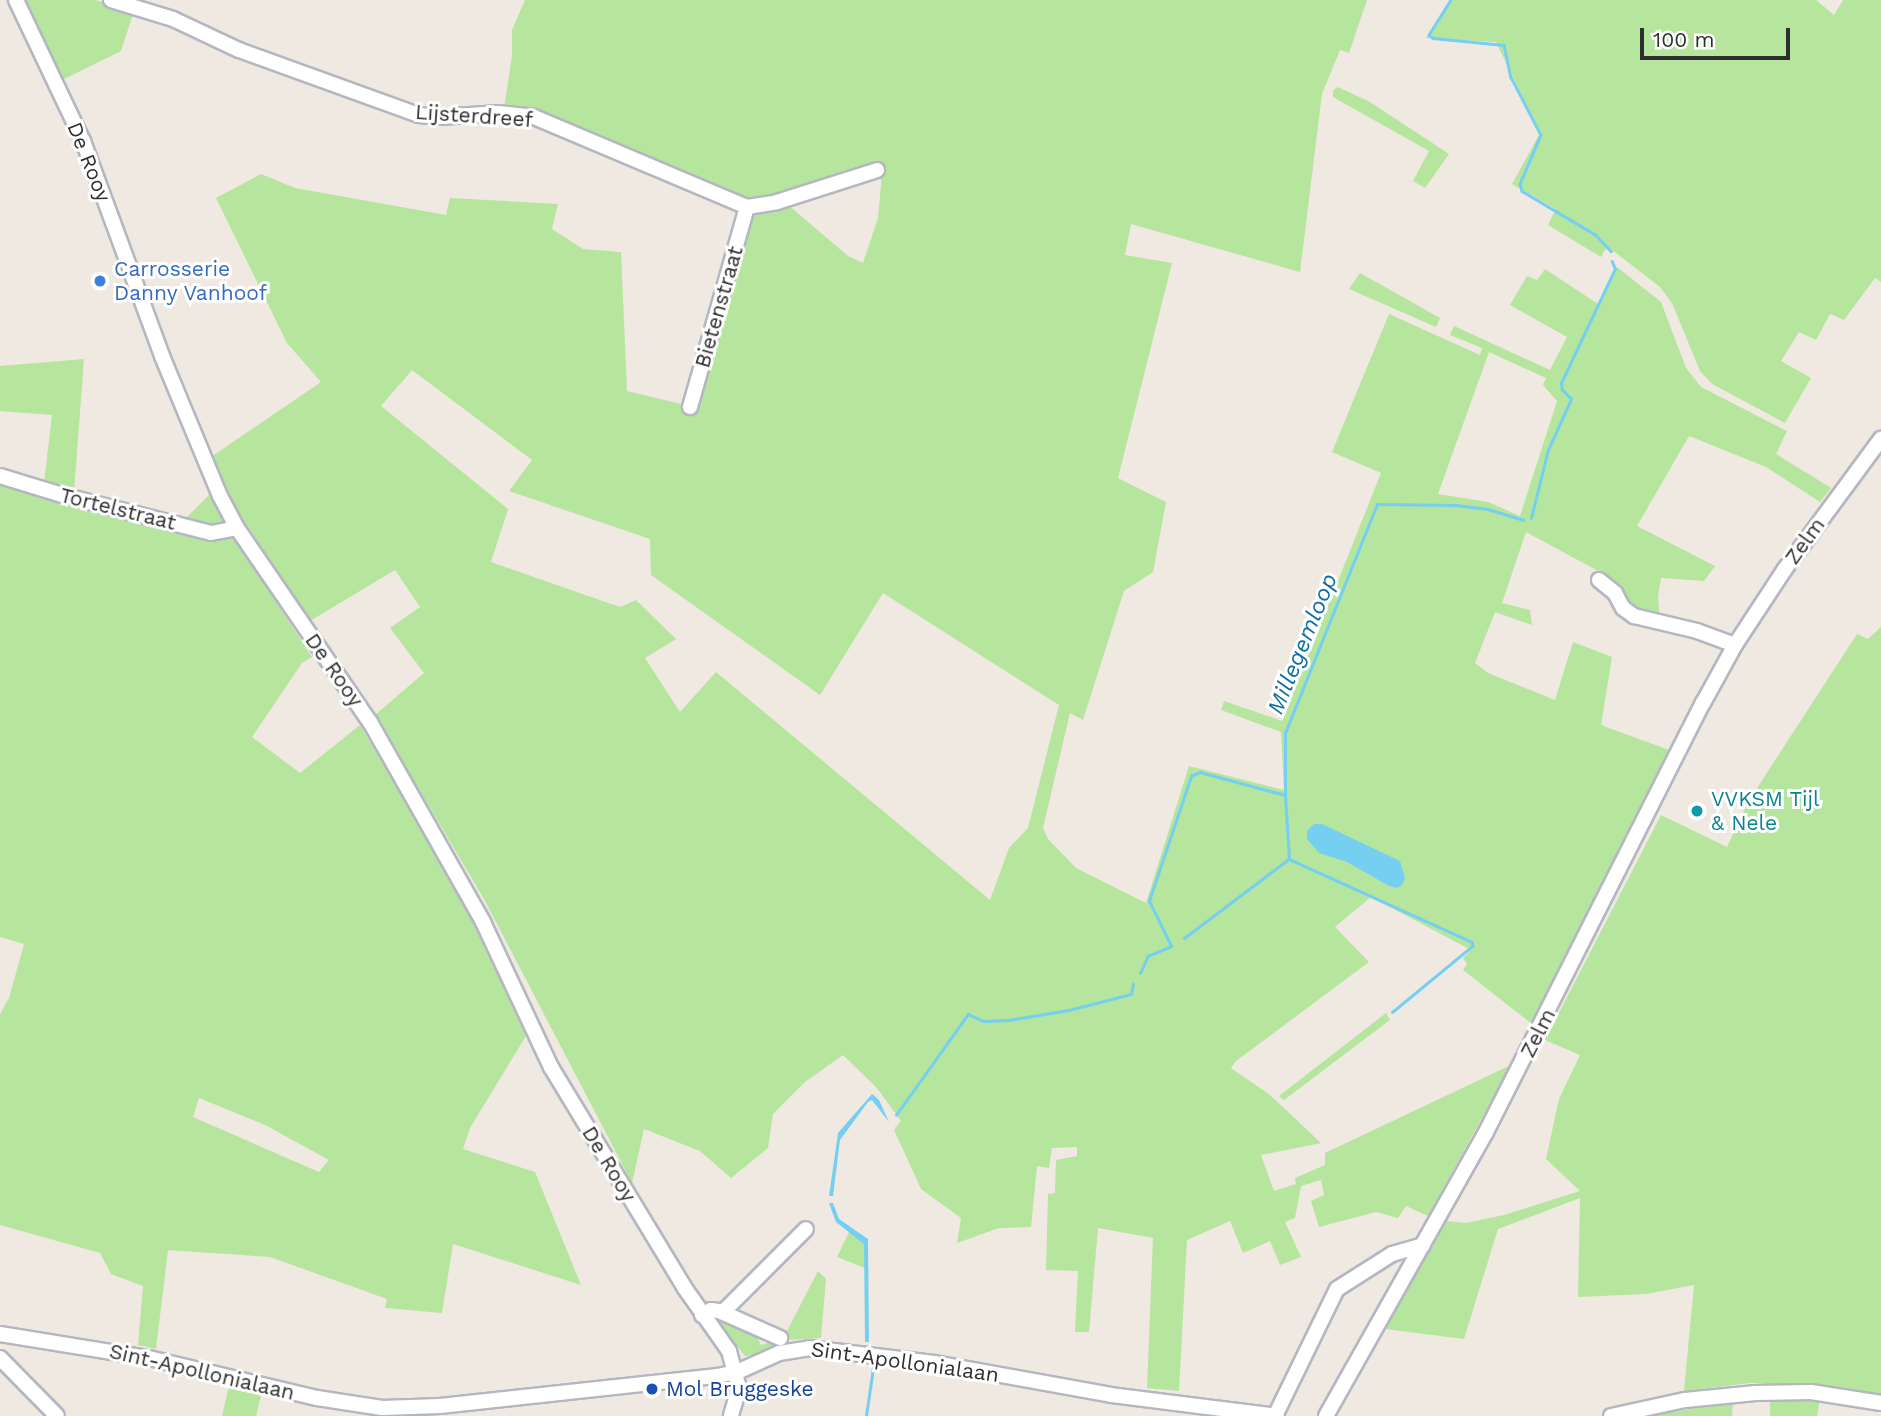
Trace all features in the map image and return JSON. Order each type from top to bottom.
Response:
[{"type":"street","name":"De Rooy","points":[[16,0],[83,141],[199,450],[237,528],[370,722],[483,922],[551,1067],[702,1315],[729,1351],[737,1372]]},
{"type":"street","name":"Lijsterdreef","points":[[111,0],[173,19],[239,50],[399,110],[441,117],[498,113],[534,117],[747,207]]},
{"type":"street","points":[[747,207],[777,202],[877,170]]},
{"type":"street","name":"Bietenstraat","points":[[690,407],[747,207]]},
{"type":"street","name":"Zelm","points":[[1326,1415],[1423,1245],[1525,1057],[1703,703],[1735,645],[1785,569],[1881,439]]},
{"type":"street","name":"Tortelstraat","points":[[0,476],[139,516],[211,533],[237,528]]},
{"type":"street","points":[[1599,580],[1634,616],[1697,631],[1735,645]]},
{"type":"street","points":[[723,1312],[806,1229]]},
{"type":"street","name":"Sint-Apollonialaan","points":[[0,1334],[149,1358],[361,1411],[440,1406],[737,1372],[779,1353],[809,1348],[934,1363],[1111,1395],[1276,1416],[1337,1289],[1392,1254],[1423,1245]]},
{"type":"street","points":[[702,1315],[711,1310],[723,1312],[779,1338]]},
{"type":"street","points":[[0,1358],[57,1416]]},
{"type":"street","points":[[731,1416],[739,1392],[737,1372]]},
{"type":"street","points":[[1611,1416],[1685,1400],[1756,1393],[1811,1392],[1881,1403]]},
{"type":"green space","points":[[25,0],[95,0],[134,11],[121,51],[62,80]]},
{"type":"green space","points":[[525,0],[1367,0],[1349,53],[1340,50],[1322,94],[1300,272],[1131,224],[1125,255],[1172,263],[1118,478],[1166,502],[1153,572],[1124,591],[1083,720],[1070,713],[1043,828],[1048,839],[1076,868],[1146,903],[1189,766],[1284,790],[1281,732],[1221,710],[1224,701],[1282,721],[1381,473],[1332,452],[1389,314],[1480,355],[1482,348],[1450,335],[1454,326],[1550,370],[1567,337],[1510,305],[1527,276],[1537,280],[1545,269],[1598,304],[1617,267],[1661,302],[1686,368],[1701,387],[1787,431],[1776,454],[1831,488],[1820,502],[1766,467],[1689,436],[1637,526],[1715,566],[1704,581],[1661,578],[1658,597],[1660,621],[1626,605],[1611,582],[1600,572],[1526,532],[1502,603],[1530,610],[1532,625],[1495,612],[1475,663],[1488,673],[1555,700],[1573,642],[1612,657],[1601,725],[1669,750],[1532,1024],[1463,970],[1467,964],[1463,958],[1471,950],[1371,897],[1335,927],[1369,962],[1236,1061],[1231,1068],[1270,1095],[1321,1143],[1261,1155],[1274,1191],[1296,1184],[1295,1178],[1325,1165],[1325,1153],[1511,1065],[1428,1216],[1406,1206],[1398,1218],[1376,1212],[1319,1227],[1311,1201],[1324,1195],[1321,1180],[1301,1186],[1295,1218],[1285,1222],[1301,1257],[1280,1265],[1270,1241],[1243,1253],[1230,1221],[1187,1240],[1179,1391],[1147,1388],[1153,1238],[1098,1228],[1089,1332],[1075,1332],[1078,1271],[1046,1270],[1048,1194],[1055,1193],[1056,1160],[1077,1156],[1077,1147],[1052,1148],[1049,1168],[1037,1166],[1031,1227],[999,1228],[957,1243],[961,1218],[921,1189],[894,1130],[901,1121],[877,1088],[843,1055],[805,1082],[773,1114],[768,1148],[731,1178],[700,1151],[644,1129],[632,1183],[484,899],[375,715],[424,673],[390,628],[420,607],[395,570],[310,621],[232,502],[211,457],[321,382],[287,343],[216,198],[261,174],[295,188],[446,215],[450,198],[558,204],[552,229],[583,249],[621,252],[627,391],[685,405],[747,222],[756,213],[787,204],[848,256],[863,263],[878,218],[883,162],[753,202],[534,111],[504,108],[512,56],[512,30]],"holes":[[[1489,352],[1546,378],[1543,385],[1557,401],[1520,516],[1488,502],[1438,494]],[[412,370],[532,460],[509,491],[650,539],[651,575],[820,695],[883,593],[1059,705],[1028,828],[1009,848],[990,900],[716,672],[680,712],[645,658],[676,639],[636,600],[620,607],[491,562],[508,509],[381,406]]]},
{"type":"green space","points":[[1452,0],[1816,0],[1834,15],[1843,0],[1881,0],[1881,282],[1875,278],[1844,320],[1830,314],[1816,340],[1799,332],[1781,361],[1811,378],[1785,423],[1712,384],[1700,371],[1672,303],[1660,287],[1607,246],[1601,257],[1548,225],[1556,209],[1512,184],[1540,133],[1496,42],[1426,38]]},
{"type":"green space","points":[[1338,87],[1370,102],[1449,154],[1425,188],[1413,181],[1429,151],[1333,97],[1333,90]]},
{"type":"green space","points":[[1360,273],[1440,318],[1436,327],[1349,289]]},
{"type":"green space","points":[[84,359],[73,505],[176,528],[209,495],[312,657],[302,663],[252,737],[300,773],[360,725],[464,903],[526,1036],[470,1128],[463,1149],[535,1172],[581,1285],[453,1244],[442,1313],[385,1308],[387,1299],[270,1257],[168,1250],[156,1349],[138,1345],[143,1286],[111,1274],[100,1253],[0,1225],[0,1014],[9,998],[24,944],[0,937],[0,481],[44,483],[52,415],[0,411],[0,366]],"holes":[[[199,1098],[265,1125],[329,1160],[319,1172],[193,1117]]]},
{"type":"green space","points":[[1881,627],[1881,1396],[1814,1386],[1750,1383],[1684,1391],[1694,1285],[1646,1294],[1578,1297],[1580,1198],[1498,1229],[1464,1339],[1385,1329],[1446,1221],[1466,1223],[1504,1215],[1580,1191],[1546,1159],[1559,1099],[1580,1055],[1545,1040],[1661,815],[1727,847],[1748,802],[1857,634],[1868,639]]},
{"type":"green space","points":[[1386,1013],[1390,1020],[1284,1100],[1279,1096]]},
{"type":"green space","points":[[850,1230],[865,1244],[865,1268],[837,1257]]},
{"type":"green space","points":[[818,1271],[826,1279],[821,1338],[787,1340],[786,1333]]},
{"type":"green space","points":[[723,1317],[755,1333],[761,1345],[779,1340],[781,1342],[745,1356],[717,1321]]},
{"type":"green space","points":[[229,1386],[261,1395],[256,1416],[222,1416]]},
{"type":"green space","points":[[1770,1397],[1820,1399],[1817,1416],[1770,1416]]},
{"type":"green space","points":[[1733,1400],[1732,1416],[1649,1416],[1715,1405]]},
{"type":"water","points":[[1314,824],[1322,824],[1400,861],[1405,878],[1402,885],[1397,888],[1389,886],[1347,862],[1319,853],[1307,839],[1307,831]]},
{"type":"water","points":[[872,1094],[879,1100],[889,1122],[872,1100],[868,1102],[840,1140],[833,1196],[829,1196],[838,1133]]},
{"type":"water","points":[[829,1203],[833,1203],[839,1219],[868,1239],[869,1342],[865,1342],[864,1244],[836,1222]]},
{"type":"waterway","name":"Millegemloop","points":[[1451,0],[1429,35],[1433,38],[1504,45],[1511,77],[1541,135],[1520,184],[1522,191],[1596,235],[1611,251]]},
{"type":"waterway","name":"Millegemloop","points":[[1531,518],[1548,450],[1571,399],[1562,390],[1561,383],[1615,269],[1612,262]]},
{"type":"waterway","name":"Millegemloop","points":[[1140,973],[1148,956],[1171,946],[1149,901],[1191,776],[1200,772],[1285,795],[1285,733],[1377,504],[1456,505],[1488,509],[1523,520]]},
{"type":"waterway","points":[[1184,938],[1289,859],[1285,795]]},
{"type":"waterway","points":[[1289,859],[1472,942],[1473,946],[1393,1012]]},
{"type":"waterway","name":"Millegemloop","points":[[896,1115],[968,1014],[984,1021],[1009,1020],[1069,1010],[1131,994],[1133,984]]},
{"type":"waterway","name":"Millegemloop","points":[[866,1416],[873,1368]]},
{"type":"place","name":"Carrosserie Danny Vanhoof","points":[[100,281]]},
{"type":"place","name":"VVKSM Tijl & Nele","points":[[1697,811]]},
{"type":"place","name":"Mol Bruggeske","points":[[652,1389]]}]
